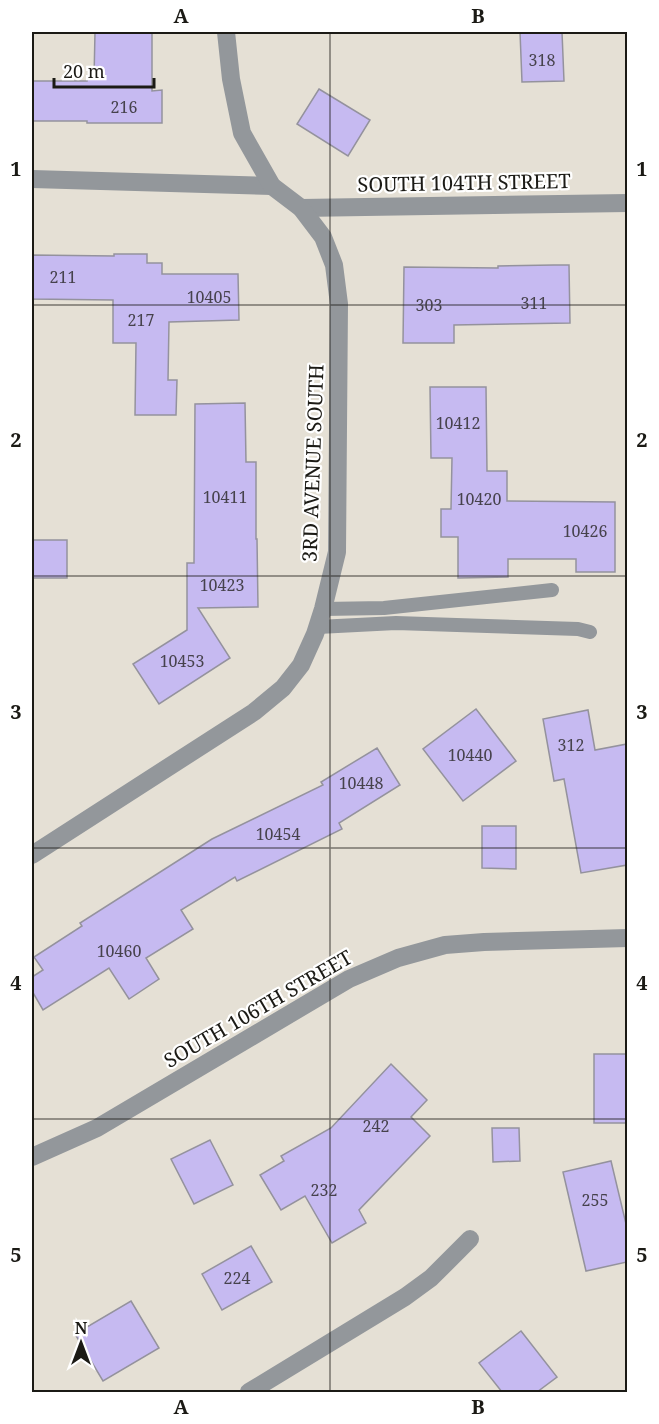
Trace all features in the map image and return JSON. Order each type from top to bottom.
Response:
[{"type":"street","name":"3RD AVENUE SOUTH","points":[[32,855],[254,712],[283,688],[301,665],[320,618],[337,552],[339,304],[334,265],[323,237],[301,208],[272,186],[242,134],[231,79],[226,32]]},
{"type":"street","points":[[32,179],[272,186]]},
{"type":"street","name":"SOUTH 104TH STREET","points":[[301,208],[627,203]]},
{"type":"street","name":"SOUTH 106TH STREET","points":[[32,1157],[97,1128],[350,979],[398,958],[445,945],[627,938]]},
{"type":"street","points":[[249,1392],[405,1297],[431,1278],[471,1239]]},
{"type":"lane","points":[[320,618],[384,608],[552,590]]},
{"type":"lane","points":[[320,618],[567,628],[590,632]]},
{"type":"building","points":[[95,32],[152,32],[152,91],[162,90],[162,123],[32,121],[32,81],[94,79]]},
{"type":"building","points":[[520,32],[562,32],[564,81],[522,82]]},
{"type":"building","points":[[319,89],[370,120],[348,156],[297,124]]},
{"type":"building","points":[[114,254],[147,254],[147,263],[162,263],[162,274],[238,274],[239,320],[169,322],[168,380],[177,380],[176,415],[135,415],[136,343],[113,343],[113,300],[32,299],[32,255],[114,256]]},
{"type":"building","points":[[569,265],[570,323],[454,325],[454,343],[403,343],[404,267],[498,268],[498,266]]},
{"type":"building","points":[[430,387],[486,387],[487,471],[507,471],[507,501],[615,502],[615,572],[576,572],[576,559],[508,559],[508,577],[458,578],[458,537],[441,537],[441,509],[451,509],[452,458],[431,458]]},
{"type":"building","points":[[245,403],[246,462],[256,462],[258,607],[198,608],[230,658],[159,704],[133,664],[187,630],[187,563],[194,563],[195,404]]},
{"type":"building","points":[[32,540],[67,540],[67,578],[32,578]]},
{"type":"building","points":[[476,709],[516,761],[463,801],[423,749]]},
{"type":"building","points":[[588,710],[595,750],[627,744],[627,865],[581,873],[564,779],[554,781],[543,719]]},
{"type":"building","points":[[377,748],[400,785],[339,823],[342,829],[237,881],[235,877],[181,910],[193,929],[146,958],[159,979],[129,999],[109,968],[43,1010],[32,991],[32,977],[43,970],[34,957],[82,926],[80,923],[212,839],[323,785],[321,782]]},
{"type":"building","points":[[482,826],[516,826],[516,869],[482,868]]},
{"type":"building","points":[[594,1054],[627,1054],[627,1123],[594,1123]]},
{"type":"building","points":[[391,1064],[427,1100],[411,1117],[430,1136],[359,1210],[366,1223],[332,1243],[305,1196],[281,1210],[260,1175],[284,1161],[281,1156],[331,1128]]},
{"type":"building","points":[[492,1128],[519,1128],[520,1161],[493,1162]]},
{"type":"building","points":[[210,1140],[233,1185],[194,1204],[171,1159]]},
{"type":"building","points":[[611,1161],[627,1228],[627,1262],[586,1271],[563,1172]]},
{"type":"building","points":[[251,1246],[272,1282],[222,1310],[202,1274]]},
{"type":"building","points":[[131,1301],[159,1348],[103,1381],[75,1334]]},
{"type":"building","points":[[521,1331],[557,1377],[537,1392],[502,1392],[479,1363]]}]
